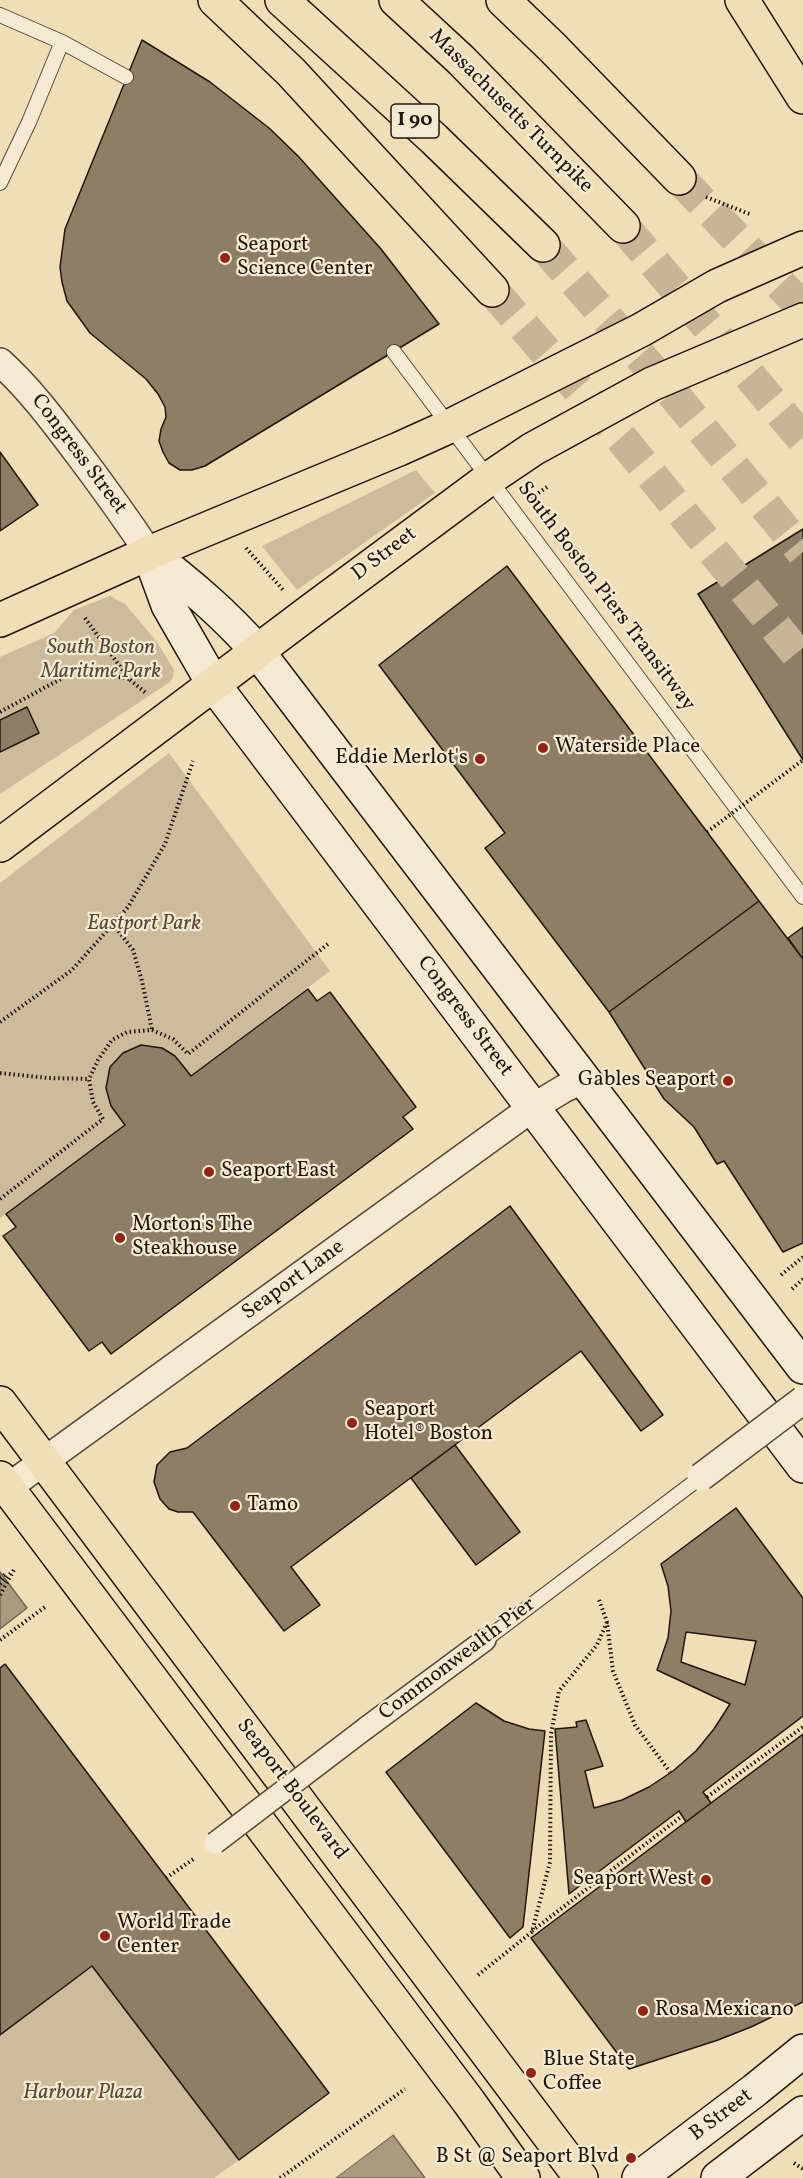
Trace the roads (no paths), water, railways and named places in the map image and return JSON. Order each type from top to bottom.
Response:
[{"type":"main road","points":[[216,0],[291,72],[492,290]]},
{"type":"main road","name":"I 90","points":[[282,0],[434,139],[543,246]]},
{"type":"main road","name":"Massachusetts Turnpike","points":[[396,0],[461,60],[622,226]]},
{"type":"main road","points":[[502,0],[692,187]]},
{"type":"main road","points":[[742,0],[803,97]]},
{"type":"main road","points":[[0,620],[150,553],[450,426],[641,330],[717,286],[791,253]]},
{"type":"main road","name":"D Street","points":[[0,846],[490,478],[573,426],[652,384],[803,320]]},
{"type":"main road","name":"Congress Street","points":[[150,553],[231,621],[258,652],[803,1367]]},
{"type":"main road","name":"Congress Street","points":[[150,553],[168,605],[214,685],[803,1466]]},
{"type":"main road","name":"Seaport Boulevard","points":[[0,1403],[581,2178]]},
{"type":"main road","points":[[4,1483],[455,2083],[523,2178]]},
{"type":"main road","name":"B Street","points":[[639,2178],[756,2090],[803,2050]]},
{"type":"main road","points":[[718,2178],[803,2113]]},
{"type":"street","name":"Congress Street","points":[[0,362],[34,396],[54,421],[150,553]]},
{"type":"street","name":"Seaport Lane","points":[[4,1483],[44,1462],[532,1108],[556,1093],[584,1080]]},
{"type":"street","points":[[701,1478],[803,1400]]},
{"type":"street","name":"Commonwealth Pier","points":[[215,1843],[485,1640]]},
{"type":"lane","points":[[0,15],[62,42],[126,77]]},
{"type":"lane","points":[[0,183],[62,42]]},
{"type":"lane","name":"South Boston Piers Transitway","points":[[394,352],[803,897]]},
{"type":"lane","name":"Commonwealth Pier","points":[[485,1640],[701,1478]]},
{"type":"tunnel","points":[[679,178],[803,308]]},
{"type":"tunnel","points":[[623,226],[803,439]]},
{"type":"tunnel","points":[[543,245],[674,395],[803,552]]},
{"type":"tunnel","points":[[492,290],[622,439],[803,661]]},
{"type":"place","name":"Seaport Science Center","points":[[225,258]]},
{"type":"place","name":"Waterside Place","points":[[543,748]]},
{"type":"place","name":"Eddie Merlot's","points":[[480,759]]},
{"type":"place","name":"Gables Seaport","points":[[728,1081]]},
{"type":"place","name":"Seaport East","points":[[209,1172]]},
{"type":"place","name":"Morton's The Steakhouse","points":[[120,1238]]},
{"type":"place","name":"Seaport Hotel® Boston","points":[[352,1423]]},
{"type":"place","name":"Tamo","points":[[235,1506]]},
{"type":"place","name":"Seaport West","points":[[706,1880]]},
{"type":"place","name":"World Trade Center","points":[[105,1936]]},
{"type":"place","name":"Rosa Mexicano","points":[[643,2011]]},
{"type":"place","name":"Blue State Coffee","points":[[531,2073]]},
{"type":"place","name":"B St @ Seaport Blvd","points":[[631,2158]]},
{"type":"park label","name":"South Boston Maritime Park","points":[[101,661]]},
{"type":"park label","name":"Eastport Park","points":[[144,925]]},
{"type":"park label","name":"Harbour Plaza","points":[[83,2094]]}]
